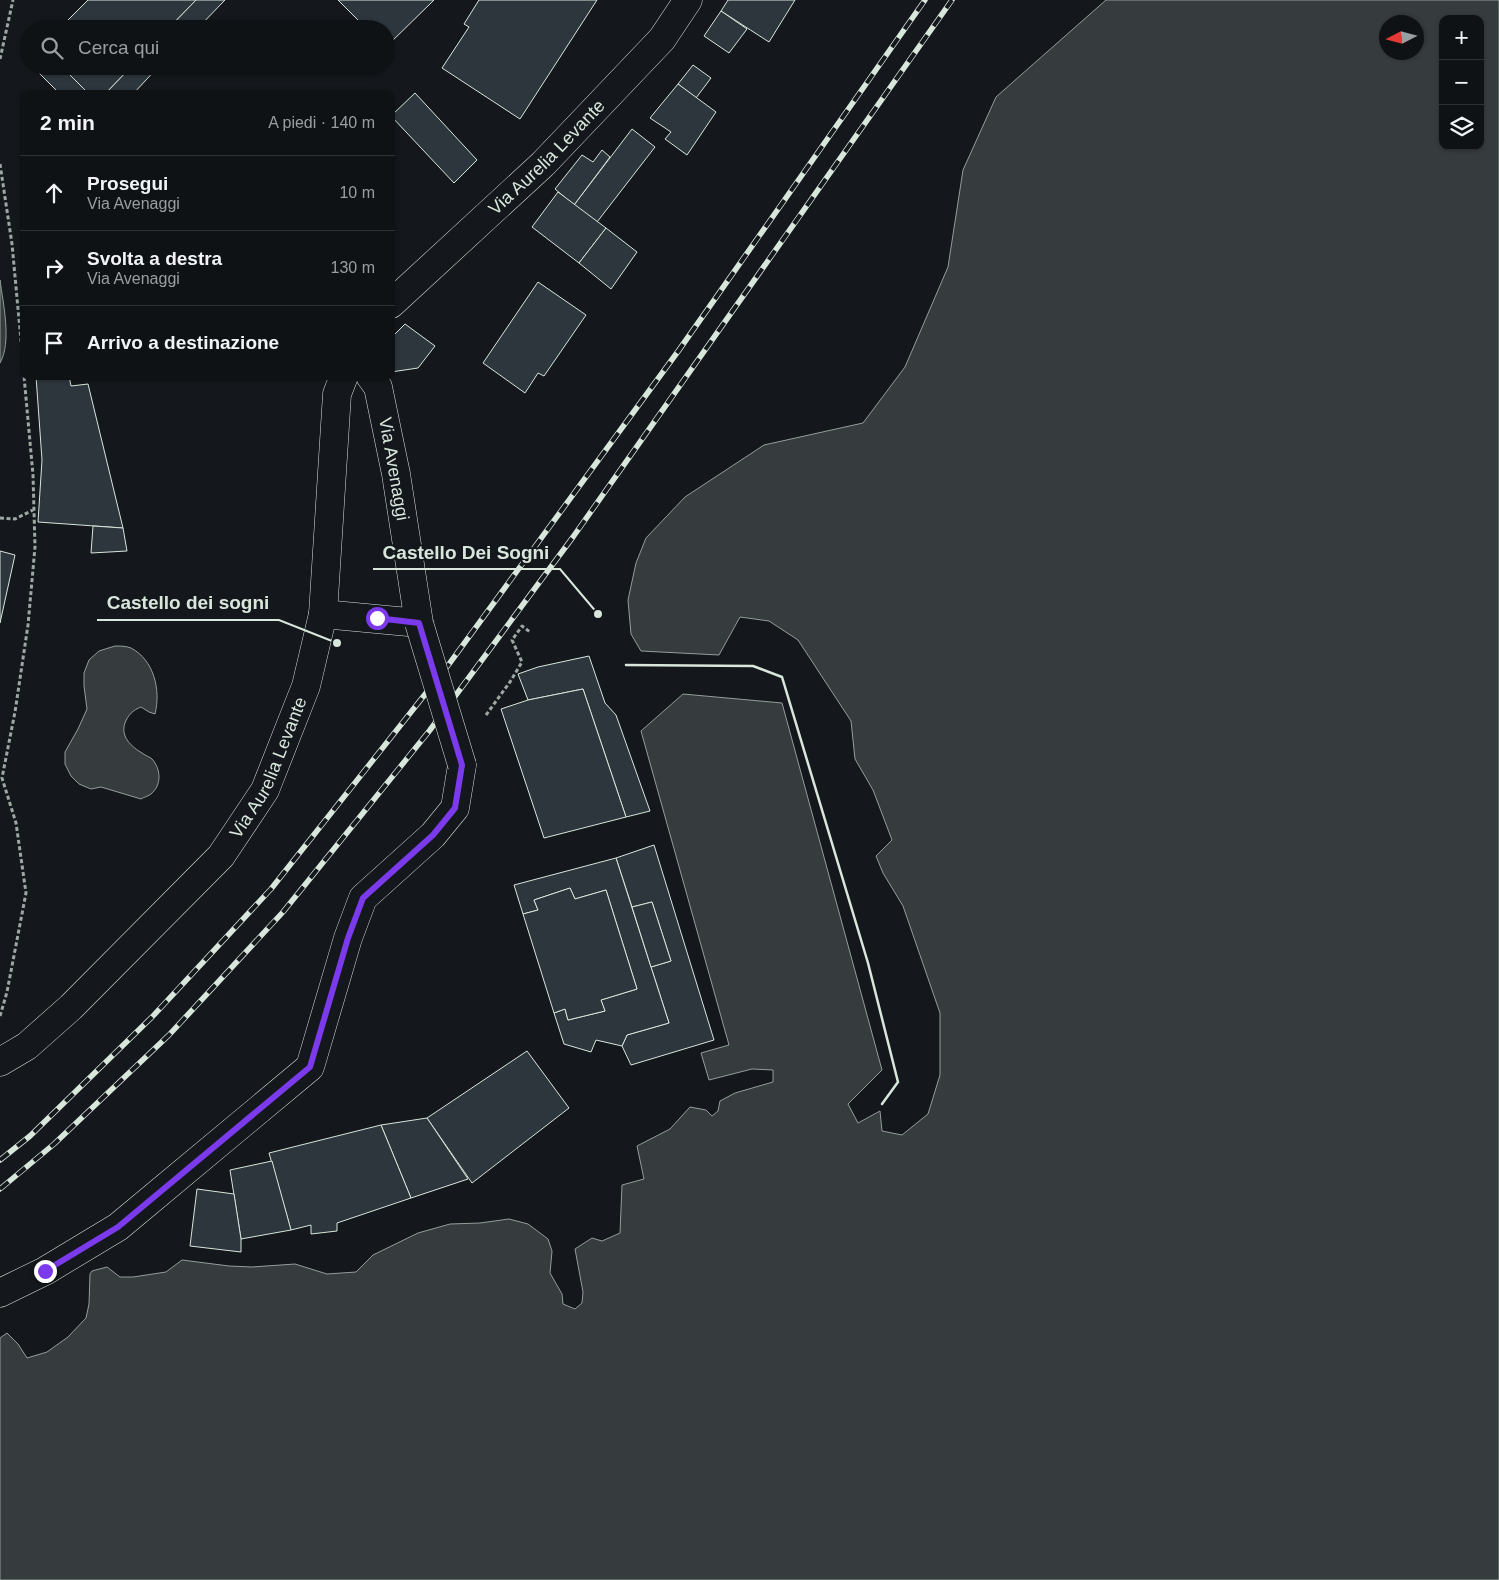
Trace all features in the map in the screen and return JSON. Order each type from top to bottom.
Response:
[{"type":"street","name":"Via Aurelia Levante","points":[[395,300],[544,164],[662,40],[688,0]]},
{"type":"street","name":"Via Aurelia Levante","points":[[0,1062],[27,1046],[71,1007],[221,856],[265,790],[306,686],[323,614],[336,394],[342,380]]},
{"type":"street","name":"Via Avenaggi","points":[[0,1292],[45,1271],[118,1227],[310,1067],[348,938],[363,898],[433,835],[455,808],[462,765],[419,623],[394,464],[378,387],[373,380]]},
{"type":"street","points":[[323,614],[419,623]]},
{"type":"path","points":[[0,59],[13,0]]},
{"type":"path","points":[[0,164],[12,244],[20,331]]},
{"type":"path","points":[[0,1016],[7,992],[26,893],[16,823],[2,778],[28,625],[35,547],[33,475],[24,380]]},
{"type":"path","points":[[0,518],[15,519],[33,510]]},
{"type":"path","points":[[462,765],[470,742],[484,717],[522,662],[512,640],[522,626],[530,632]]},
{"type":"shaded area","points":[[1106,0],[1499,0],[1499,1580],[0,1580],[0,1338],[7,1333],[18,1344],[27,1358],[47,1352],[68,1337],[86,1318],[89,1304],[90,1274],[92,1271],[107,1267],[120,1277],[133,1277],[166,1272],[182,1260],[252,1267],[295,1264],[327,1274],[356,1272],[373,1255],[418,1233],[450,1224],[480,1223],[509,1219],[528,1224],[548,1239],[552,1251],[550,1273],[562,1294],[563,1304],[575,1309],[582,1303],[583,1292],[575,1249],[592,1238],[602,1241],[620,1233],[622,1185],[644,1179],[637,1146],[670,1129],[690,1107],[706,1110],[712,1116],[718,1111],[720,1101],[735,1093],[773,1082],[773,1070],[752,1069],[709,1080],[701,1053],[729,1045],[641,731],[683,694],[782,703],[882,1070],[848,1104],[858,1123],[880,1111],[882,1131],[902,1135],[928,1114],[940,1075],[940,1013],[903,906],[883,873],[876,856],[892,840],[873,790],[855,759],[851,721],[798,640],[769,621],[740,617],[719,655],[641,651],[631,634],[628,600],[636,563],[646,538],[685,497],[764,445],[863,423],[905,367],[948,267],[963,170],[996,97]]},
{"type":"shaded area","points":[[0,280],[6,334],[4,354],[0,363]]},
{"type":"shaded area","points":[[115,646],[129,647],[139,653],[150,668],[156,686],[157,705],[155,714],[141,707],[138,708],[129,715],[124,728],[128,741],[134,748],[152,759],[159,772],[159,782],[155,790],[150,795],[141,799],[101,787],[91,789],[79,784],[71,776],[65,764],[65,752],[87,709],[84,673],[89,660],[99,651]]},
{"type":"building","points":[[88,0],[196,0],[177,20],[68,20]]},
{"type":"building","points":[[196,0],[225,0],[206,20],[177,20]]},
{"type":"building","points":[[338,0],[434,0],[395,38],[395,20],[358,20]]},
{"type":"building","points":[[479,0],[597,0],[520,119],[442,68],[469,27],[464,24]]},
{"type":"building","points":[[728,0],[795,0],[769,42],[721,11]]},
{"type":"building","points":[[721,11],[747,29],[729,53],[704,36]]},
{"type":"building","points":[[693,65],[711,78],[696,98],[678,84]]},
{"type":"building","points":[[41,75],[70,75],[85,90],[56,90]]},
{"type":"building","points":[[70,75],[123,75],[109,90],[85,90]]},
{"type":"building","points":[[123,75],[151,75],[137,90],[109,90]]},
{"type":"building","points":[[678,84],[716,112],[687,155],[665,139],[671,132],[650,118]]},
{"type":"building","points":[[415,93],[477,160],[454,183],[395,120],[395,112]]},
{"type":"building","points":[[632,129],[655,147],[597,222],[574,205]]},
{"type":"building","points":[[602,150],[610,157],[574,205],[555,189],[582,155],[593,162]]},
{"type":"building","points":[[558,192],[606,228],[579,263],[532,227]]},
{"type":"building","points":[[606,228],[637,252],[611,289],[579,263]]},
{"type":"building","points":[[538,282],[586,315],[544,376],[538,373],[525,393],[483,363]]},
{"type":"building","points":[[405,324],[435,346],[418,368],[395,371],[395,334]]},
{"type":"building","points":[[36,380],[70,380],[71,386],[88,384],[123,528],[38,522],[42,460]]},
{"type":"building","points":[[93,526],[123,528],[127,551],[91,553]]},
{"type":"building","points":[[0,551],[15,555],[0,623]]},
{"type":"building","points":[[589,656],[605,703],[616,715],[650,811],[626,817],[583,689],[528,700],[518,674],[538,667]]},
{"type":"building","points":[[583,689],[626,817],[544,838],[501,709],[528,700]]},
{"type":"building","points":[[654,845],[714,1040],[631,1065],[622,1046],[627,1035],[669,1023],[651,967],[671,961],[652,902],[632,907],[616,858]]},
{"type":"building","points":[[616,858],[669,1023],[627,1035],[622,1046],[596,1040],[591,1052],[564,1044],[554,1013],[565,1009],[568,1020],[605,1011],[601,1000],[637,989],[606,890],[575,899],[570,888],[534,900],[538,910],[523,914],[514,885]]},
{"type":"building","points":[[570,888],[575,899],[606,890],[637,989],[601,1000],[605,1011],[568,1020],[565,1009],[554,1013],[523,914],[538,910],[534,900]]},
{"type":"building","points":[[652,902],[671,961],[651,967],[632,907]]},
{"type":"building","points":[[527,1051],[569,1108],[472,1183],[427,1118]]},
{"type":"building","points":[[427,1118],[468,1179],[411,1198],[381,1125]]},
{"type":"building","points":[[381,1125],[411,1198],[337,1223],[337,1231],[311,1234],[311,1225],[291,1230],[269,1153]]},
{"type":"building","points":[[272,1161],[291,1230],[241,1239],[230,1170]]},
{"type":"building","points":[[197,1189],[234,1194],[241,1239],[241,1252],[190,1246]]},
{"type":"railway","points":[[0,1160],[30,1136],[152,1017],[271,889],[449,664],[679,350],[925,0]]},
{"type":"railway","points":[[0,1189],[54,1144],[169,1035],[283,912],[430,730],[573,537],[952,0]]},
{"type":"wall","points":[[626,665],[753,666],[782,677],[868,963],[898,1082],[882,1104]]},
{"type":"place","name":"Castello Dei Sogni","points":[[598,614]]},
{"type":"place","name":"Castello dei sogni","points":[[337,643]]},
{"type":"route","points":[[45,1271],[118,1227],[310,1067],[348,938],[363,898],[433,835],[455,808],[462,765],[419,623],[377,618]]}]
